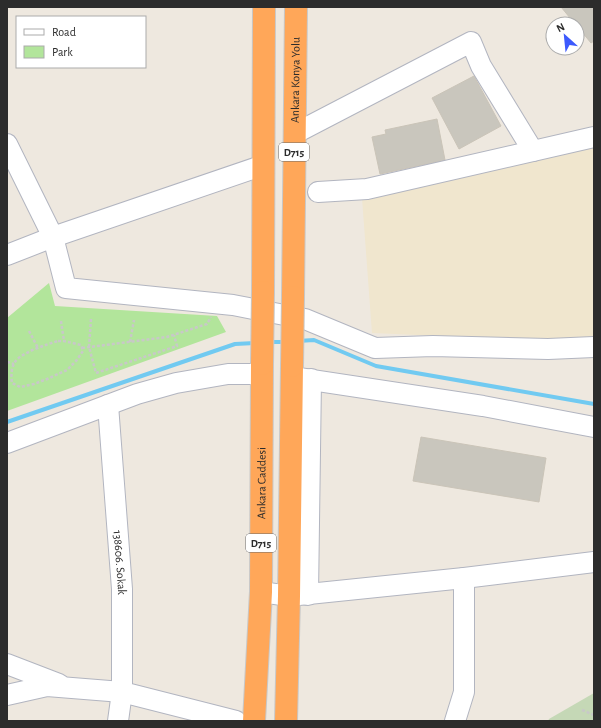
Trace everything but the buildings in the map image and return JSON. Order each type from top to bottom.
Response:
[{"type":"highway","name":"D715","points":[[264,7],[264,165]]},
{"type":"highway","name":"Ankara Konya Yolu","points":[[296,7],[293,297],[298,374]]},
{"type":"highway","name":"Ankara Caddesi","points":[[254,721],[261,592],[261,369],[264,292],[264,165]]},
{"type":"highway","name":"D715","points":[[286,721],[298,596],[298,374]]},
{"type":"street","points":[[294,134],[471,42],[481,66],[533,151]]},
{"type":"street","points":[[318,192],[367,189],[594,138]]},
{"type":"street","points":[[7,144],[53,237],[66,288],[233,305],[305,319],[375,348],[432,346],[548,349],[594,347]]},
{"type":"street","points":[[7,255],[53,237],[264,165]]},
{"type":"street","points":[[7,444],[137,394],[176,383],[261,369]]},
{"type":"street","points":[[298,374],[594,427]]},
{"type":"street","name":"138606. Sokak","points":[[108,405],[122,589],[122,692],[118,721]]},
{"type":"street","points":[[261,592],[298,596],[594,562]]},
{"type":"street","points":[[455,721],[464,692],[464,578]]},
{"type":"street","points":[[7,664],[69,688]]},
{"type":"street","points":[[7,695],[47,686],[122,692],[236,721]]},
{"type":"path","points":[[82,348],[174,335],[207,324],[218,304]]},
{"type":"path","points":[[91,319],[89,347],[96,373],[177,346],[174,335]]},
{"type":"path","points":[[130,342],[134,320]]},
{"type":"path","points":[[61,321],[64,341]]},
{"type":"path","points":[[29,331],[38,348]]},
{"type":"path","points":[[12,383],[11,373],[14,364],[16,360],[23,355],[58,341],[81,345],[82,348]]},
{"type":"path","points":[[12,383],[20,387],[34,384],[67,370],[83,351],[82,348]]},
{"type":"path","points":[[7,362],[14,364]]},
{"type":"path","points":[[7,386],[12,383]]},
{"type":"path","points":[[582,710],[594,715]]},
{"type":"shaded area","points":[[594,141],[594,338],[576,342],[372,333],[362,198]]},
{"type":"green space","points":[[49,283],[55,306],[217,316],[226,332],[7,411],[7,318]]},
{"type":"green space","points":[[594,693],[594,721],[548,721],[549,719]]},
{"type":"waterway","points":[[298,341],[314,340],[376,366],[594,404]]},
{"type":"waterway","points":[[268,342],[285,342]]},
{"type":"waterway","points":[[7,422],[235,344],[255,343]]}]
